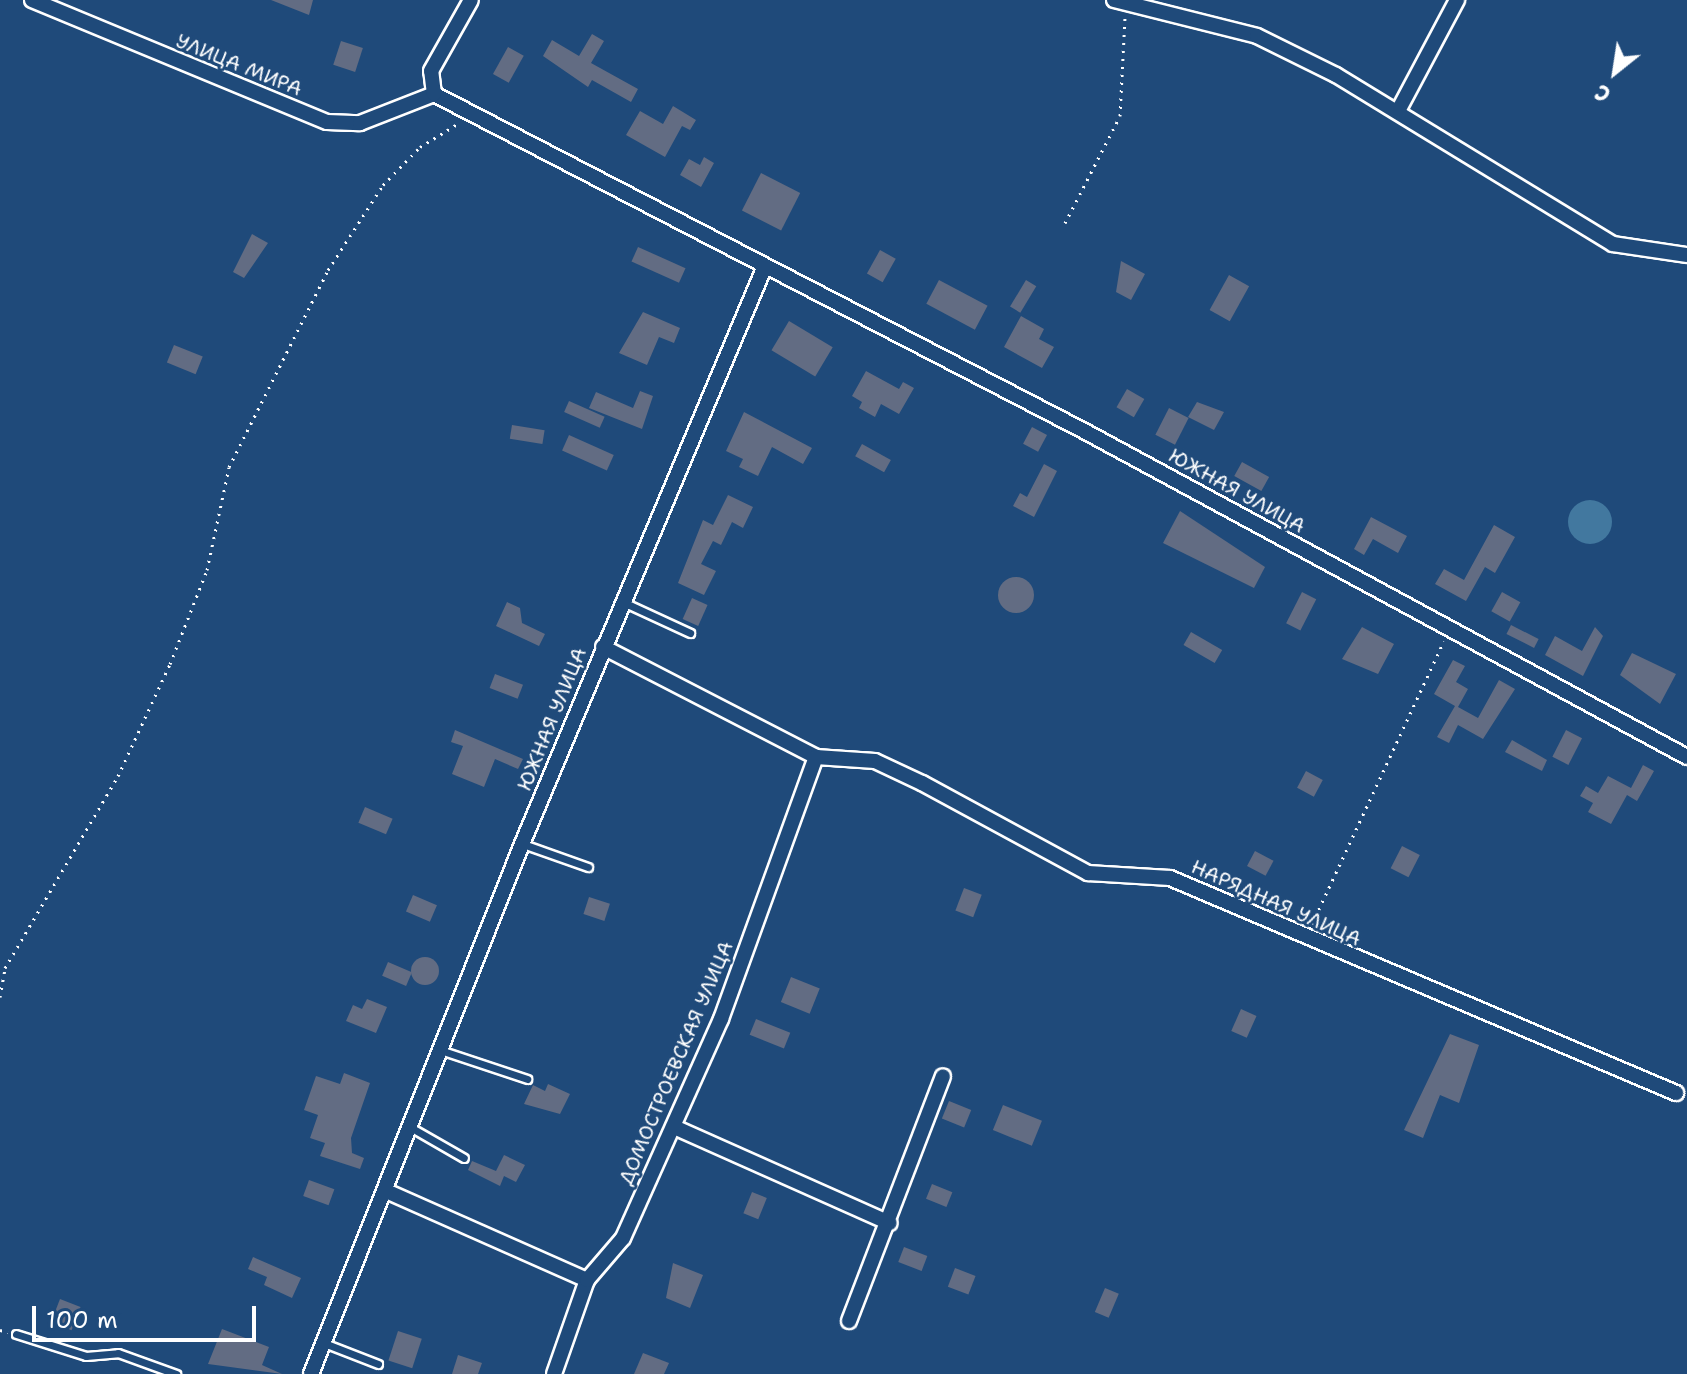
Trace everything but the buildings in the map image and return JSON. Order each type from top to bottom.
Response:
[{"type":"street","name":"УЛИЦА МИРА","points":[[32,0],[336,124],[360,123],[434,94]]},
{"type":"street","points":[[434,94],[431,71],[471,0]]},
{"type":"street","points":[[1398,111],[1457,0]]},
{"type":"street","points":[[1120,2],[1257,36],[1398,111],[1613,244],[1687,255]]},
{"type":"street","name":"ЮЖНАЯ УЛИЦА","points":[[434,94],[469,116],[765,266],[1687,757]]},
{"type":"street","name":"ЮЖНАЯ УЛИЦА","points":[[311,1374],[522,844],[765,266]]},
{"type":"street","name":"НАРЯДНАЯ УЛИЦА","points":[[603,647],[816,757],[875,761],[1088,873],[1170,878],[1307,939],[1676,1093]]},
{"type":"street","name":"ДОМОСТРОЕВСКАЯ УЛИЦА","points":[[554,1374],[587,1280],[623,1238],[674,1127],[816,757]]},
{"type":"street","points":[[849,1321],[890,1223],[943,1076]]},
{"type":"street","points":[[674,1127],[890,1223]]},
{"type":"street","points":[[386,1191],[587,1280]]},
{"type":"lane","points":[[622,601],[690,633]]},
{"type":"lane","points":[[522,844],[588,867]]},
{"type":"lane","points":[[440,1050],[527,1079]]},
{"type":"lane","points":[[410,1127],[464,1158]]},
{"type":"lane","points":[[16,1334],[86,1356],[118,1353],[176,1374]]},
{"type":"lane","points":[[324,1343],[378,1364]]},
{"type":"path","points":[[1065,223],[1120,116],[1120,2]]},
{"type":"path","points":[[0,997],[5,968],[118,776],[170,664],[207,570],[229,467],[328,270],[383,185],[420,147],[469,116]]},
{"type":"path","points":[[1307,939],[1449,629]]},
{"type":"water","points":[[1590,500],[1605,507],[1612,522],[1605,537],[1590,544],[1575,537],[1568,522],[1575,507]]}]
